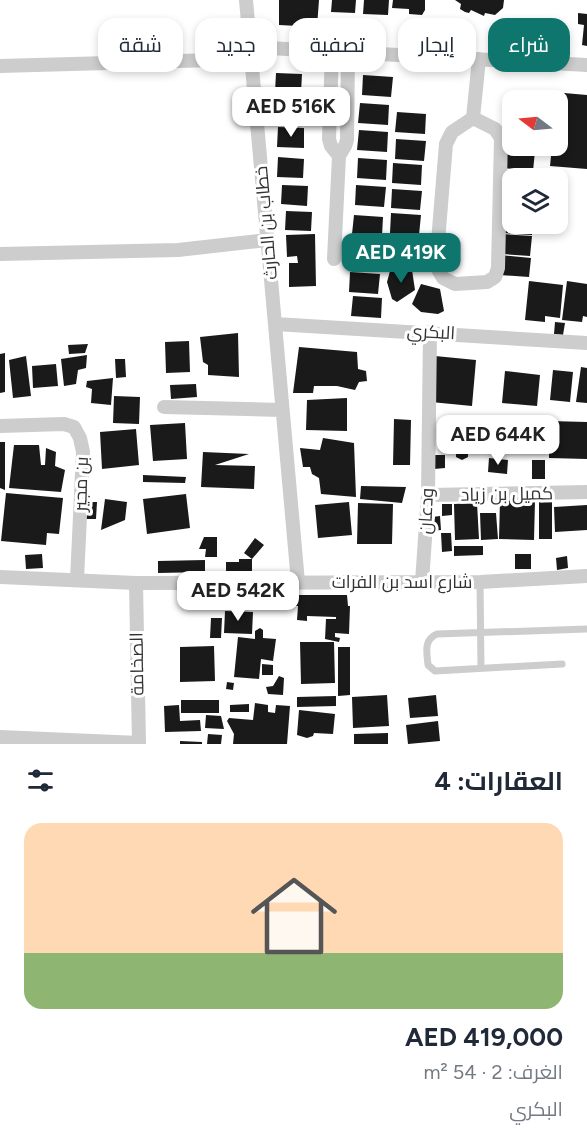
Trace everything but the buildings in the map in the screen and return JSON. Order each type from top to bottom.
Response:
[{"type":"street","name":"خطاب بن الحارث","points":[[246,0],[248,18]]},
{"type":"street","points":[[386,54],[587,65]]},
{"type":"street","points":[[0,66],[195,56]]},
{"type":"street","points":[[473,118],[479,60]]},
{"type":"street","name":"خطاب بن الحارث","points":[[253,72],[298,582]]},
{"type":"street","points":[[331,72],[329,139],[331,146],[339,156]]},
{"type":"street","points":[[334,259],[339,156],[347,140],[348,72]]},
{"type":"street","points":[[473,118],[495,129],[501,138],[498,268],[495,277],[487,282],[455,284],[443,278],[436,266],[446,144],[452,132],[473,118]]},
{"type":"street","points":[[0,254],[178,250],[267,240]]},
{"type":"street","name":"البكري","points":[[275,324],[587,343]]},
{"type":"street","name":"ودعان","points":[[422,582],[428,495],[430,332]]},
{"type":"street","points":[[164,407],[282,410]]},
{"type":"street","name":"بن مجير","points":[[0,426],[64,424],[74,427],[80,438],[83,452],[77,580]]},
{"type":"street","name":"كميل بن زياد","points":[[428,495],[587,492]]},
{"type":"street","name":"شارع اسد بن الفرات","points":[[0,577],[136,583],[480,582],[587,576]]},
{"type":"street","name":"الصخامة","points":[[136,583],[139,744]]},
{"type":"street","points":[[0,737],[139,744]]},
{"type":"lane","points":[[480,582],[482,668]]},
{"type":"lane","points":[[562,664],[432,670],[428,665],[427,644],[430,638],[437,634],[587,629]]}]
